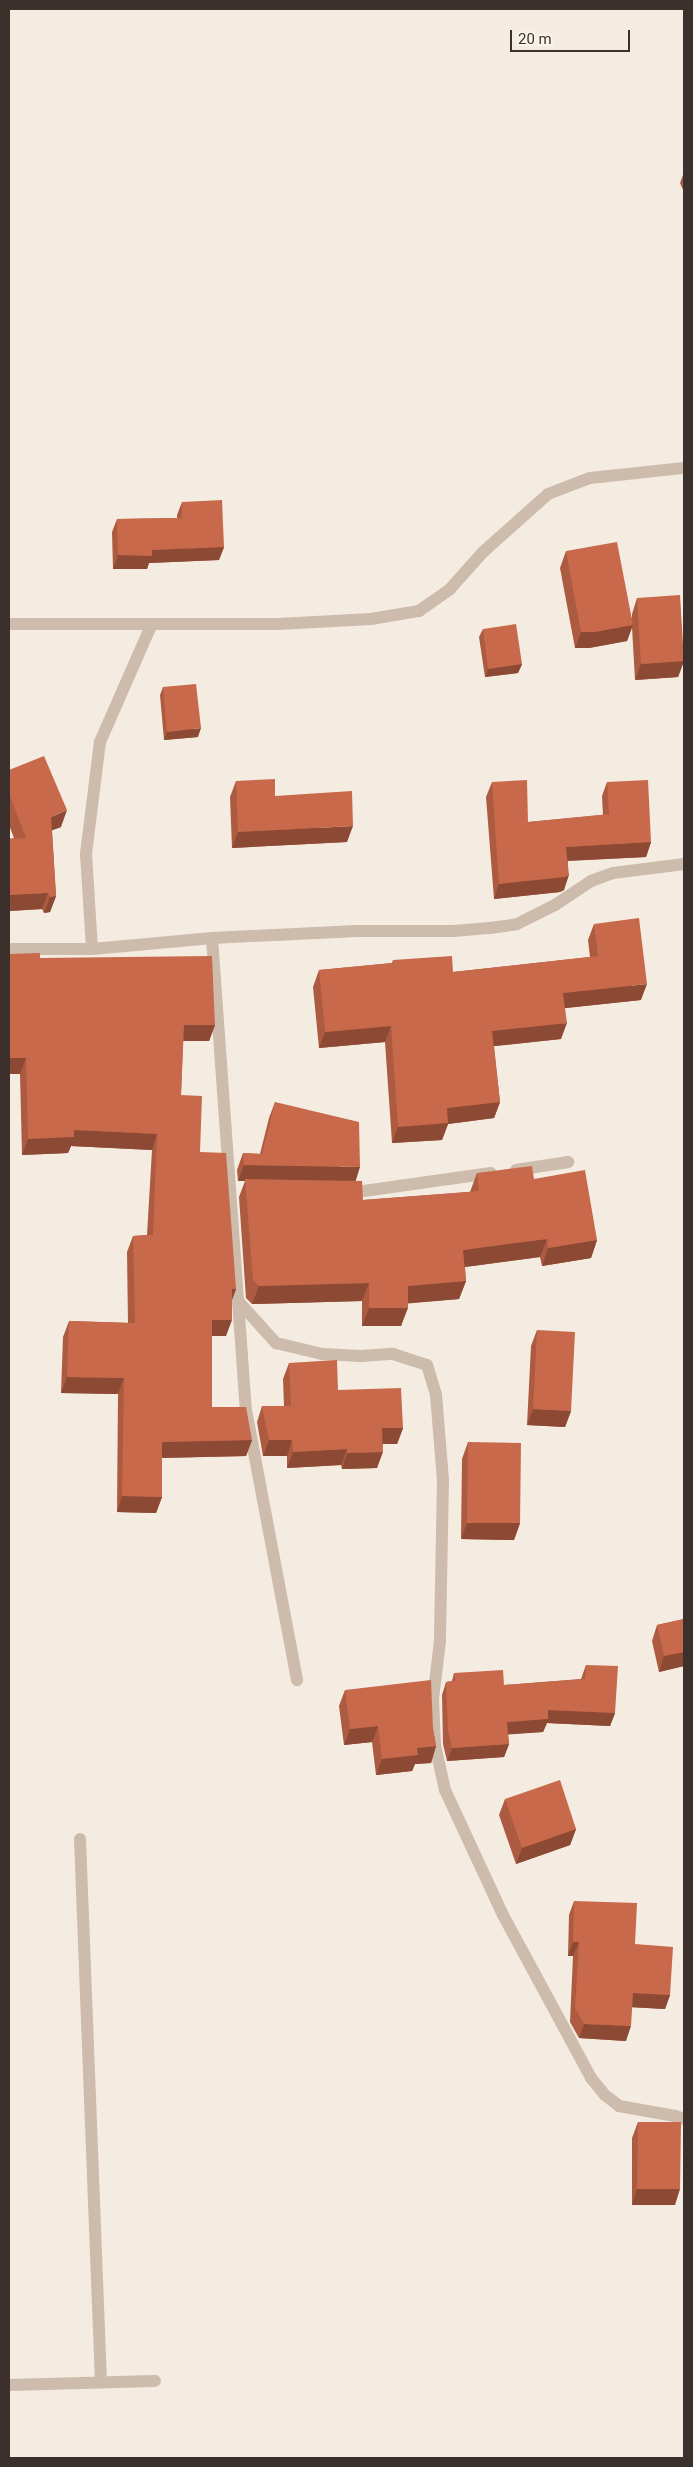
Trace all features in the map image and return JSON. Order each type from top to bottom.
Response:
[{"type":"street","points":[[9,624],[151,626],[287,624],[371,618],[419,611],[450,589],[483,552],[548,494],[590,478],[684,468]]},
{"type":"street","points":[[92,949],[86,854],[100,742],[151,626]]},
{"type":"street","points":[[9,949],[92,949],[212,938],[357,931],[454,931],[490,928],[517,924],[555,905],[591,881],[613,873],[684,864]]},
{"type":"street","points":[[212,938],[235,1189],[238,1301],[246,1410],[297,1680]]},
{"type":"street","points":[[336,1191],[364,1191],[568,1162]]},
{"type":"street","points":[[238,1301],[276,1343],[322,1354],[361,1356],[393,1354],[427,1364],[436,1395],[443,1480],[440,1641],[433,1699],[435,1745],[445,1790],[503,1915],[591,2078],[604,2095],[619,2106],[676,2116],[684,2120]]},
{"type":"street","points":[[80,1839],[100,2382]]},
{"type":"street","points":[[9,2384],[155,2381]]},
{"type":"building","points":[[222,500],[224,547],[152,550],[152,556],[118,555],[117,519],[182,518],[182,502]]},
{"type":"building","points":[[617,542],[633,625],[595,632],[581,632],[566,551]]},
{"type":"building","points":[[680,595],[684,661],[641,664],[637,598]]},
{"type":"building","points":[[516,624],[522,664],[488,669],[483,629]]},
{"type":"building","points":[[196,684],[201,728],[167,732],[163,687]]},
{"type":"building","points":[[44,756],[67,810],[51,817],[56,896],[50,897],[48,893],[9,895],[9,839],[26,838],[9,794],[9,770]]},
{"type":"building","points":[[275,779],[275,796],[352,791],[353,826],[238,832],[236,781]]},
{"type":"building","points":[[527,780],[528,822],[609,814],[607,782],[648,780],[651,842],[566,847],[569,875],[499,884],[492,782]]},
{"type":"building","points":[[639,918],[647,984],[563,993],[567,1023],[492,1031],[500,1102],[447,1108],[448,1123],[398,1127],[391,1026],[325,1032],[319,970],[393,963],[393,960],[452,956],[453,972],[598,956],[594,924]]},
{"type":"building","points":[[40,953],[40,958],[212,956],[215,1025],[184,1025],[181,1095],[202,1096],[200,1152],[226,1153],[236,1289],[232,1289],[232,1320],[212,1320],[212,1407],[246,1407],[252,1440],[162,1442],[162,1497],[122,1496],[124,1378],[67,1377],[69,1321],[135,1323],[133,1236],[153,1235],[157,1134],[74,1130],[74,1137],[28,1139],[26,1058],[9,1058],[9,954]]},
{"type":"building","points":[[275,1102],[359,1122],[360,1167],[244,1165],[243,1153],[262,1154]]},
{"type":"building","points":[[532,1166],[534,1179],[585,1170],[597,1240],[548,1248],[547,1239],[463,1250],[466,1281],[408,1286],[408,1308],[369,1308],[369,1283],[259,1286],[253,1280],[245,1179],[362,1181],[363,1200],[479,1191],[477,1173]]},
{"type":"building","points":[[537,1330],[575,1332],[571,1411],[533,1409]]},
{"type":"building","points":[[337,1360],[338,1390],[401,1388],[403,1428],[382,1428],[383,1452],[347,1453],[347,1449],[293,1452],[292,1440],[269,1440],[262,1406],[291,1406],[289,1363]]},
{"type":"building","points":[[468,1442],[521,1443],[520,1523],[467,1523]]},
{"type":"building","points":[[684,1619],[684,1652],[664,1656],[657,1625]]},
{"type":"building","points":[[586,1665],[618,1666],[615,1713],[548,1710],[548,1719],[507,1722],[509,1744],[452,1748],[448,1731],[446,1682],[455,1681],[454,1673],[503,1670],[504,1685],[585,1679]]},
{"type":"building","points":[[431,1680],[433,1729],[436,1746],[417,1748],[418,1755],[382,1759],[378,1726],[350,1729],[345,1690]]},
{"type":"building","points":[[560,1780],[576,1829],[522,1848],[505,1799]]},
{"type":"building","points":[[574,1901],[637,1903],[635,1944],[673,1947],[670,1995],[633,1993],[631,2026],[584,2024],[575,2008],[579,1942],[573,1942]]},
{"type":"building","points":[[638,2122],[681,2122],[680,2189],[637,2189]]}]
